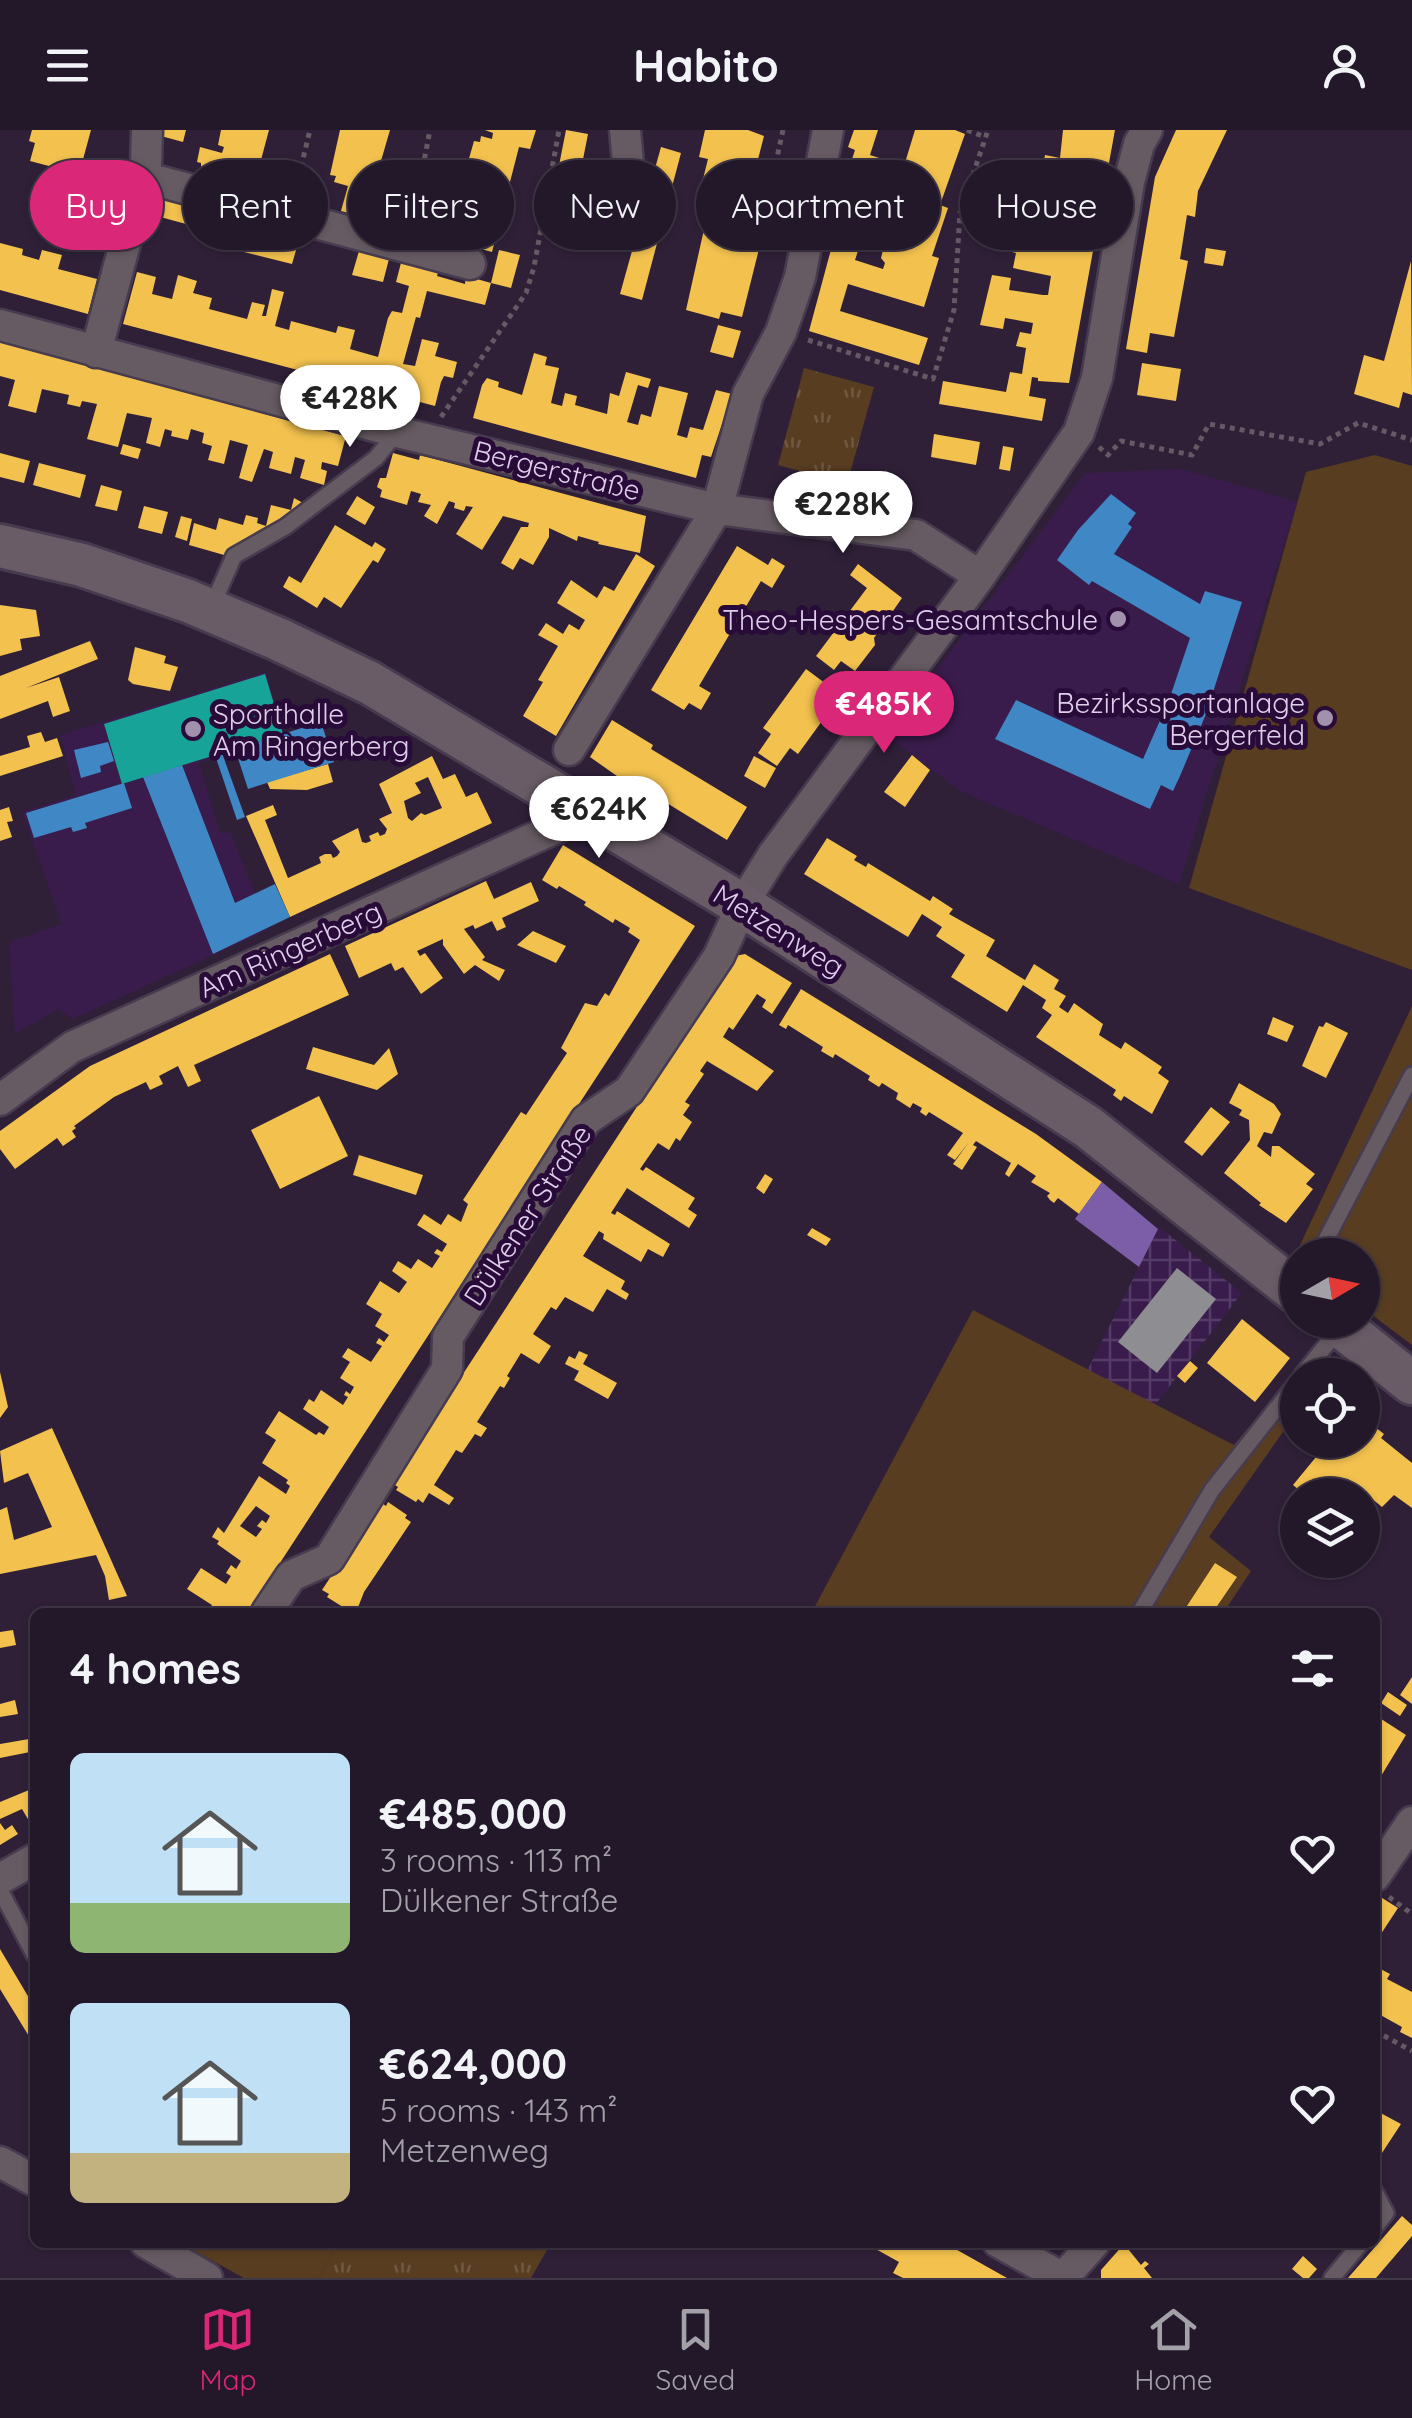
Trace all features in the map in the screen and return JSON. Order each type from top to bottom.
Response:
[{"type":"main road","name":"Metzenweg","points":[[0,546],[82,565],[209,610],[370,683],[742,906],[1088,1127],[1280,1275]]},
{"type":"main road","points":[[1356,1338],[1412,1383]]},
{"type":"street","points":[[625,130],[628,160]]},
{"type":"street","points":[[569,750],[717,509],[748,394],[781,332],[800,278],[828,130]]},
{"type":"street","points":[[980,576],[1079,432],[1097,378],[1129,182],[1139,144],[1148,130]]},
{"type":"street","points":[[138,132],[141,160]]},
{"type":"street","points":[[163,182],[470,264]]},
{"type":"street","points":[[96,352],[123,250]]},
{"type":"street","name":"Bergerstraße","points":[[0,324],[412,435],[717,509],[916,534],[980,576]]},
{"type":"street","name":"Dülkener Straße","points":[[269,1608],[291,1576],[330,1559],[447,1369],[448,1338],[586,1120],[630,1091],[719,956],[742,906],[773,854],[980,576]]},
{"type":"street","name":"Am Ringerberg","points":[[0,1100],[72,1048],[589,812]]},
{"type":"street","points":[[1381,1886],[1412,1822]]},
{"type":"street","points":[[0,1880],[30,1862]]},
{"type":"street","points":[[0,2162],[30,2178]]},
{"type":"street","points":[[156,2248],[208,2278]]},
{"type":"street","points":[[1009,2248],[1063,2278],[1090,2248]]},
{"type":"lane","points":[[209,610],[234,556],[285,527],[412,435]]},
{"type":"lane","points":[[1327,1238],[1412,1074]]},
{"type":"lane","points":[[1142,1608],[1212,1490],[1280,1404]]},
{"type":"lane","points":[[0,1890],[30,1947]]},
{"type":"lane","points":[[1332,2278],[1357,2248]]},
{"type":"path","points":[[303,160],[310,130]]},
{"type":"path","points":[[424,160],[430,130]]},
{"type":"path","points":[[412,435],[526,293],[559,130]]},
{"type":"path","points":[[781,332],[933,379],[954,310],[960,213],[986,133],[967,130]]},
{"type":"path","points":[[1098,446],[1108,455],[1121,441],[1192,455],[1209,424],[1320,444],[1358,423],[1412,440]]},
{"type":"path","points":[[1381,1886],[1412,1914]]},
{"type":"path","points":[[1380,2035],[1412,2051]]},
{"type":"shaded area","name":"Theo-Hespers-Gesamtschule","points":[[1182,469],[1297,502],[1179,884],[960,791],[887,736],[1085,473]]},
{"type":"shaded area","points":[[266,672],[284,734],[199,763],[220,833],[230,832],[270,929],[73,1019],[58,1009],[15,1034],[9,942],[62,924],[22,812],[76,795],[60,735]]},
{"type":"shaded area","points":[[1159,1227],[1242,1293],[1155,1405],[1087,1371]]},
{"type":"green space","points":[[804,368],[874,387],[847,484],[778,465]]},
{"type":"green space","name":"Bezirkssportanlage Bergerfeld","points":[[1375,455],[1412,466],[1412,970],[1189,888],[1306,472]]},
{"type":"green space","points":[[1412,1006],[1412,1345],[1380,1321],[1380,1238],[1303,1238]]},
{"type":"green space","points":[[973,1310],[1234,1445],[1280,1390],[1280,1436],[1209,1537],[1251,1571],[1227,1608],[814,1608]]},
{"type":"green space","points":[[189,2248],[336,2248],[319,2278],[244,2278]]},
{"type":"green space","points":[[336,2248],[548,2248],[531,2278],[319,2278]]},
{"type":"building: Homes","points":[[32,130],[91,130],[83,160],[30,160],[35,143],[29,141]]},
{"type":"building: Homes","points":[[163,130],[186,130],[183,142],[161,136]]},
{"type":"building: Homes","points":[[221,130],[269,130],[261,160],[197,160],[200,147],[222,153],[224,147],[218,145]]},
{"type":"building: Homes","points":[[340,130],[390,130],[381,160],[348,160],[348,186],[334,182],[336,176],[330,175]]},
{"type":"building: Homes","points":[[485,130],[536,130],[530,149],[519,147],[514,166],[514,160],[469,160],[474,141],[480,142],[481,136],[492,139],[493,133]]},
{"type":"building: Homes","points":[[566,130],[588,134],[583,160],[560,160]]},
{"type":"building: Homes","points":[[705,130],[748,130],[764,136],[758,160],[699,157]]},
{"type":"building: Homes","points":[[854,130],[878,130],[870,155],[885,160],[852,160],[855,150],[848,147]]},
{"type":"building: Homes","points":[[915,130],[955,130],[965,134],[940,205],[940,160],[906,160]]},
{"type":"building: Homes","points":[[1063,130],[1115,130],[1110,160],[1044,160],[1045,155],[1060,158]]},
{"type":"building: Homes","points":[[1176,130],[1227,130],[1198,191],[1195,217],[1187,215],[1180,259],[1188,261],[1174,337],[1150,333],[1147,353],[1126,349],[1155,177]]},
{"type":"building: Homes","points":[[661,147],[681,153],[676,172],[676,160],[657,160]]},
{"type":"building: Homes","points":[[348,186],[348,213],[341,211]]},
{"type":"building: Homes","points":[[163,195],[183,201],[183,223],[163,218]]},
{"type":"building: Homes","points":[[940,205],[948,208],[940,232]]},
{"type":"building: Homes","points":[[0,243],[23,249],[22,255],[39,260],[42,250],[62,255],[58,269],[97,279],[88,314],[0,290]]},
{"type":"building: Homes","points":[[1206,248],[1226,251],[1223,266],[1204,263]]},
{"type":"building: Homes","points":[[245,250],[296,250],[292,264]]},
{"type":"building: Homes","points":[[499,250],[520,255],[511,288],[491,283]]},
{"type":"building: Homes","points":[[632,250],[655,250],[642,300],[620,294]]},
{"type":"building: Homes","points":[[699,250],[759,250],[742,317],[721,312],[719,319],[686,310]]},
{"type":"building: Homes","points":[[831,250],[858,250],[855,260],[883,269],[885,263],[881,258],[883,250],[934,250],[932,256],[939,258],[924,307],[848,284],[840,311],[928,338],[919,365],[809,331]]},
{"type":"building: Homes","points":[[1004,250],[1093,250],[1069,383],[1032,377],[1029,396],[1046,399],[1042,421],[939,404],[943,381],[1006,392],[1010,372],[1022,374],[1026,348],[1016,346],[1020,332],[1031,334],[1033,323],[1005,318],[1003,329],[980,325],[992,275],[1011,278],[1009,290],[1048,295],[1051,276],[1013,268],[1016,253]]},
{"type":"building: Homes","points":[[359,251],[389,259],[383,282],[352,275]]},
{"type":"building: Homes","points":[[402,259],[439,269],[437,276],[465,284],[466,276],[491,283],[485,305],[427,291],[403,364],[415,366],[422,339],[439,343],[435,356],[457,362],[453,378],[444,376],[441,382],[435,406],[123,324],[137,272],[156,277],[152,294],[172,299],[178,275],[197,281],[193,293],[212,298],[209,309],[247,319],[252,302],[265,305],[262,316],[266,316],[272,289],[284,292],[275,326],[289,330],[291,321],[336,333],[338,326],[355,330],[350,349],[378,357],[388,318],[392,311],[402,313],[409,286],[396,282]]},
{"type":"building: Homes","points":[[1411,261],[1412,395],[1403,392],[1399,408],[1354,394],[1364,355],[1384,361]]},
{"type":"building: Homes","points":[[718,325],[741,331],[733,358],[710,352]]},
{"type":"building: Homes","points":[[0,342],[346,436],[338,466],[322,462],[321,469],[327,471],[324,485],[300,478],[305,460],[295,457],[291,474],[269,468],[273,452],[264,449],[252,482],[239,478],[248,445],[230,440],[224,464],[208,460],[212,446],[202,443],[204,433],[191,429],[188,440],[171,436],[172,431],[165,429],[160,447],[146,443],[152,418],[127,413],[118,447],[87,439],[97,404],[67,404],[69,395],[42,389],[36,413],[8,406],[15,380],[0,376]]},
{"type":"building: Homes","points":[[534,353],[547,357],[545,365],[559,368],[551,403],[562,406],[565,393],[577,396],[575,405],[607,414],[610,393],[619,396],[626,372],[651,379],[648,388],[638,385],[627,422],[638,425],[641,414],[651,417],[659,386],[688,393],[677,435],[687,438],[690,427],[703,430],[716,390],[732,394],[711,457],[702,455],[696,478],[473,418],[487,378],[499,382],[498,387],[522,395]]},
{"type":"building: Homes","points":[[1142,363],[1181,369],[1176,401],[1137,395]]},
{"type":"building: Homes","points":[[934,434],[980,442],[976,465],[931,457]]},
{"type":"building: Homes","points":[[123,444],[141,449],[138,459],[120,454]]},
{"type":"building: Homes","points":[[1003,446],[1014,448],[1010,471],[999,469]]},
{"type":"building: Homes","points":[[0,453],[30,461],[24,483],[0,477]]},
{"type":"building: Homes","points":[[393,453],[419,460],[420,455],[646,516],[640,553],[578,536],[577,541],[549,528],[549,537],[533,565],[520,558],[513,570],[501,563],[521,527],[528,527],[529,523],[503,516],[482,550],[456,534],[473,507],[466,506],[464,511],[454,508],[455,503],[449,501],[437,524],[424,516],[431,505],[418,502],[421,494],[411,491],[407,505],[380,497],[382,490],[377,487],[380,478],[386,478]]},
{"type":"building: Homes","points":[[39,463],[86,475],[80,498],[33,485]]},
{"type":"building: Homes","points":[[101,485],[122,491],[117,511],[95,506]]},
{"type":"building: Homes","points":[[357,496],[375,507],[365,525],[346,514]]},
{"type":"building: Homes","points":[[294,498],[305,504],[264,534],[224,555],[189,545],[194,523],[216,530],[219,518],[243,525],[246,515],[258,518],[257,523],[266,526],[271,505],[291,510]]},
{"type":"building: Homes","points":[[144,506],[168,512],[162,534],[138,528]]},
{"type":"building: Homes","points":[[181,516],[192,519],[187,541],[175,537]]},
{"type":"building: Homes","points":[[335,525],[372,547],[375,542],[386,549],[378,563],[373,560],[341,608],[324,597],[317,608],[283,587],[289,576],[301,583]]},
{"type":"building: Homes","points":[[737,546],[768,565],[772,558],[785,566],[772,588],[761,581],[699,686],[711,693],[701,710],[689,703],[684,710],[651,690]]},
{"type":"building: Homes","points":[[636,554],[655,566],[556,736],[523,716],[558,646],[538,635],[546,623],[563,634],[569,624],[579,630],[585,620],[557,603],[571,580],[597,598],[604,586],[614,591]]},
{"type":"building: Homes","points":[[858,564],[902,598],[855,671],[841,661],[834,670],[816,656],[867,588],[850,575]]},
{"type":"building: Homes","points":[[0,605],[36,610],[40,636],[20,639],[22,650],[0,656]]},
{"type":"building: Homes","points":[[90,641],[98,659],[26,688],[59,677],[70,711],[53,717],[48,701],[0,719],[0,676]]},
{"type":"building: Homes","points":[[135,647],[166,656],[164,663],[178,667],[170,691],[128,680]]},
{"type":"building: Homes","points":[[806,669],[841,695],[798,754],[790,748],[777,766],[758,753],[771,734],[763,728]]},
{"type":"building: Homes","points":[[612,720],[653,745],[651,749],[747,807],[727,840],[590,757]]},
{"type":"building: Homes","points":[[41,732],[45,742],[57,738],[63,756],[0,776],[0,756],[30,747],[27,736]]},
{"type":"building: Homes","points":[[912,755],[930,770],[905,807],[884,792]]},
{"type":"building: Homes","points":[[432,756],[443,779],[455,774],[466,797],[477,792],[492,823],[290,917],[246,816],[273,805],[277,815],[265,820],[288,878],[321,863],[319,857],[325,854],[337,856],[340,852],[332,841],[358,828],[362,842],[366,843],[371,841],[369,836],[385,834],[387,829],[379,819],[392,813],[379,784]],"holes":[[[428,777],[442,808],[421,813],[412,821],[404,801],[421,793],[415,783]]]},
{"type":"building: Homes","points":[[754,756],[776,768],[765,788],[744,776]]},
{"type":"building: Homes","points":[[328,764],[333,782],[307,790],[270,789],[267,782]]},
{"type":"building: Homes","points":[[9,807],[13,821],[7,822],[12,837],[0,841],[0,810]]},
{"type":"building: Homes","points":[[827,838],[857,856],[854,860],[866,867],[868,863],[930,901],[933,896],[953,909],[949,914],[995,940],[986,956],[1025,980],[1034,964],[1059,980],[1054,989],[1066,996],[1059,1007],[1068,1013],[1074,1003],[1103,1024],[1099,1035],[1121,1049],[1125,1042],[1162,1067],[1158,1073],[1169,1081],[1152,1114],[1124,1096],[1121,1101],[1113,1095],[1116,1090],[1036,1037],[1052,1015],[1042,1008],[1046,1000],[1023,985],[1007,1012],[951,977],[965,955],[936,936],[942,927],[922,914],[908,937],[804,874]]},
{"type":"building: Homes","points":[[563,845],[695,926],[251,1608],[210,1608],[212,1605],[187,1589],[201,1568],[226,1584],[231,1565],[236,1569],[241,1561],[212,1537],[218,1527],[224,1533],[259,1476],[286,1494],[290,1486],[288,1480],[262,1463],[276,1440],[265,1433],[279,1411],[316,1435],[324,1435],[329,1427],[303,1409],[309,1399],[314,1402],[321,1390],[343,1405],[348,1397],[344,1395],[346,1391],[350,1394],[354,1387],[340,1378],[350,1362],[342,1357],[348,1348],[371,1362],[382,1346],[376,1343],[379,1338],[384,1342],[389,1335],[375,1326],[382,1314],[366,1304],[380,1281],[399,1293],[407,1282],[392,1271],[398,1261],[411,1269],[418,1259],[432,1268],[440,1256],[434,1253],[437,1249],[442,1252],[447,1244],[417,1225],[424,1214],[441,1225],[448,1214],[461,1222],[468,1204],[463,1200],[521,1112],[526,1115],[567,1053],[561,1048],[585,1003],[597,1006],[605,993],[609,996],[640,940],[628,932],[630,928],[615,919],[613,923],[584,905],[586,902],[559,886],[557,889],[542,880]],"holes":[[[256,1506],[270,1516],[266,1523],[262,1520],[257,1526],[262,1529],[256,1537],[240,1526]]]},
{"type":"building: Homes","points":[[486,881],[494,899],[531,882],[539,901],[502,918],[506,927],[497,931],[492,921],[475,929],[473,925],[464,929],[485,957],[482,960],[505,970],[499,981],[475,965],[464,974],[443,945],[443,939],[417,951],[420,956],[425,953],[443,978],[421,994],[403,967],[395,971],[391,963],[359,978],[345,946]]},
{"type":"building: Homes","points":[[533,931],[566,946],[556,963],[517,945]]},
{"type":"building: Homes","points":[[330,954],[349,995],[194,1065],[201,1081],[188,1087],[178,1066],[159,1076],[163,1084],[150,1090],[146,1082],[114,1097],[74,1126],[76,1137],[63,1146],[57,1138],[15,1169],[0,1149],[0,1131],[90,1066]]},
{"type":"building: Homes","points":[[745,954],[792,983],[772,1014],[762,1007],[766,1000],[757,994],[733,1030],[729,1027],[723,1037],[774,1071],[757,1091],[707,1061],[700,1071],[704,1074],[685,1102],[690,1105],[683,1115],[692,1122],[669,1150],[658,1143],[640,1169],[646,1167],[695,1198],[688,1209],[697,1215],[689,1228],[627,1188],[611,1213],[615,1215],[617,1211],[670,1244],[663,1257],[648,1249],[641,1262],[603,1239],[604,1234],[599,1231],[583,1256],[625,1281],[621,1289],[629,1294],[626,1300],[607,1289],[593,1312],[565,1297],[556,1310],[551,1307],[533,1334],[551,1346],[539,1364],[521,1353],[504,1388],[500,1386],[477,1422],[487,1428],[481,1437],[475,1434],[462,1453],[456,1450],[434,1485],[454,1498],[449,1505],[429,1493],[423,1503],[418,1499],[416,1502],[396,1490],[398,1487],[392,1483],[735,956]]},
{"type":"building: Homes","points":[[801,989],[1036,1134],[1102,1182],[1079,1214],[1058,1198],[1054,1203],[1050,1200],[1050,1193],[1031,1182],[1036,1176],[1018,1164],[1009,1177],[1005,1174],[1011,1163],[976,1141],[973,1145],[977,1147],[962,1170],[953,1164],[969,1142],[955,1160],[947,1155],[963,1133],[929,1112],[926,1116],[913,1103],[910,1108],[896,1099],[898,1093],[882,1083],[879,1087],[868,1080],[870,1076],[835,1054],[833,1058],[821,1051],[823,1047],[788,1025],[786,1029],[779,1025]]},
{"type":"building: Homes","points":[[1273,1017],[1294,1026],[1287,1042],[1267,1034]]},
{"type":"building: Homes","points":[[1326,1022],[1348,1033],[1326,1078],[1302,1066],[1319,1026]]},
{"type":"building: Homes","points":[[313,1047],[374,1065],[389,1048],[398,1074],[377,1090],[306,1069]]},
{"type":"building: Homes","points":[[1239,1083],[1274,1104],[1281,1114],[1272,1134],[1264,1132],[1257,1146],[1271,1157],[1272,1146],[1279,1146],[1315,1174],[1306,1184],[1313,1189],[1286,1223],[1224,1173],[1250,1140],[1249,1120],[1239,1115],[1242,1110],[1229,1103]]},
{"type":"building: Homes","points":[[319,1096],[348,1156],[280,1189],[251,1130]]},
{"type":"building: Homes","points":[[1211,1107],[1230,1122],[1202,1156],[1184,1142]]},
{"type":"building: Homes","points":[[359,1155],[423,1175],[416,1195],[353,1175]]},
{"type":"building: Homes","points":[[765,1174],[773,1179],[764,1194],[756,1188]]},
{"type":"building: Homes","points":[[812,1228],[831,1239],[826,1246],[807,1235]]},
{"type":"building: Homes","points":[[1242,1319],[1290,1358],[1280,1358],[1280,1371],[1255,1402],[1207,1363]]},
{"type":"building: Homes","points":[[579,1351],[588,1355],[583,1364],[617,1383],[608,1399],[574,1380],[579,1371],[565,1364],[569,1356],[575,1359]]},
{"type":"building: Homes","points":[[1190,1361],[1198,1368],[1185,1383],[1177,1376]]},
{"type":"building: Homes","points":[[0,1372],[8,1407],[0,1418]]},
{"type":"building: Homes","points":[[52,1428],[127,1596],[109,1600],[96,1555],[0,1574],[0,1510],[7,1507],[14,1540],[52,1527],[28,1473],[4,1483],[0,1451]]},
{"type":"building: Homes","points":[[1380,1431],[1384,1434],[1381,1438],[1412,1463],[1412,1508],[1394,1495],[1380,1505],[1380,1478],[1299,1478],[1315,1458],[1380,1458]]},
{"type":"building: Homes","points":[[380,1502],[386,1506],[388,1502],[407,1515],[405,1518],[411,1522],[364,1592],[358,1608],[344,1608],[322,1590]]},
{"type":"building: Homes","points":[[1215,1563],[1237,1577],[1216,1608],[1186,1608]]},
{"type":"building: Homes","points":[[13,1630],[16,1645],[0,1648],[0,1632]]},
{"type":"building: Homes","points":[[1412,1677],[1412,1704],[1400,1695]]},
{"type":"building: Homes","points":[[1388,1692],[1407,1705],[1400,1716],[1381,1703]]},
{"type":"building: Homes","points":[[15,1700],[18,1714],[0,1717],[0,1704]]},
{"type":"building: Homes","points":[[1380,1718],[1406,1735],[1380,1778]]},
{"type":"building: Homes","points":[[30,1739],[30,1752],[0,1758],[0,1744]]},
{"type":"building: Homes","points":[[29,1790],[30,1823],[22,1809],[0,1819],[0,1802]]},
{"type":"building: Homes","points":[[0,1823],[5,1830],[12,1825],[18,1834],[0,1845]]},
{"type":"building: Homes","points":[[1380,1897],[1398,1908],[1380,1935]]},
{"type":"building: Homes","points":[[0,1949],[30,2000],[30,2038],[0,1989]]},
{"type":"building: Homes","points":[[1380,1969],[1390,1974],[1387,1979],[1412,1992],[1412,2038],[1400,2032],[1402,2027],[1380,2015]]},
{"type":"building: Homes","points":[[1380,2113],[1401,2124],[1380,2152]]},
{"type":"building: Homes","points":[[1402,2216],[1412,2225],[1412,2236],[1376,2278],[1348,2278],[1374,2248],[1380,2248],[1380,2241]]},
{"type":"building: Homes","points":[[874,2248],[954,2248],[1007,2278],[903,2278],[893,2273],[899,2262]]},
{"type":"building: Homes","points":[[1120,2248],[1127,2248],[1141,2265],[1145,2261],[1149,2264],[1144,2268],[1152,2278],[1101,2278],[1101,2270]]},
{"type":"building: Homes","points":[[1303,2256],[1317,2269],[1309,2278],[1292,2269]]},
{"type":"building: Offices","points":[[1102,1182],[1158,1229],[1139,1267],[1075,1219]]},
{"type":"building: Schools","points":[[1111,494],[1136,513],[1128,524],[1132,527],[1114,554],[1200,604],[1205,591],[1242,602],[1206,714],[1180,776],[1173,791],[1161,785],[1150,809],[995,739],[1016,700],[1143,759],[1190,638],[1092,581],[1089,585],[1057,560]]},
{"type":"building: Schools","points":[[321,722],[334,762],[248,789],[235,749]]},
{"type":"building: Schools","points":[[108,742],[114,761],[100,766],[101,772],[81,778],[74,750]]},
{"type":"building: Schools","points":[[222,753],[245,817],[237,820],[215,755]]},
{"type":"building: Schools","points":[[182,765],[235,903],[275,884],[290,917],[213,954],[143,777]]},
{"type":"building: Schools","points":[[124,783],[132,808],[85,823],[87,828],[73,832],[71,827],[34,838],[26,813]]},
{"type":"building: Public","name":"Sporthalle Am Ringerberg","points":[[265,674],[283,734],[122,784],[104,724]]},
{"type":"building: Industry","points":[[1177,1268],[1216,1299],[1157,1373],[1118,1342]]},
{"type":"place","name":"Theo-Hespers-Gesamtschule","points":[[1118,619]]},
{"type":"place","name":"Bezirkssportanlage Bergerfeld","points":[[1325,718]]},
{"type":"place","name":"Sporthalle Am Ringerberg","points":[[193,729]]}]
